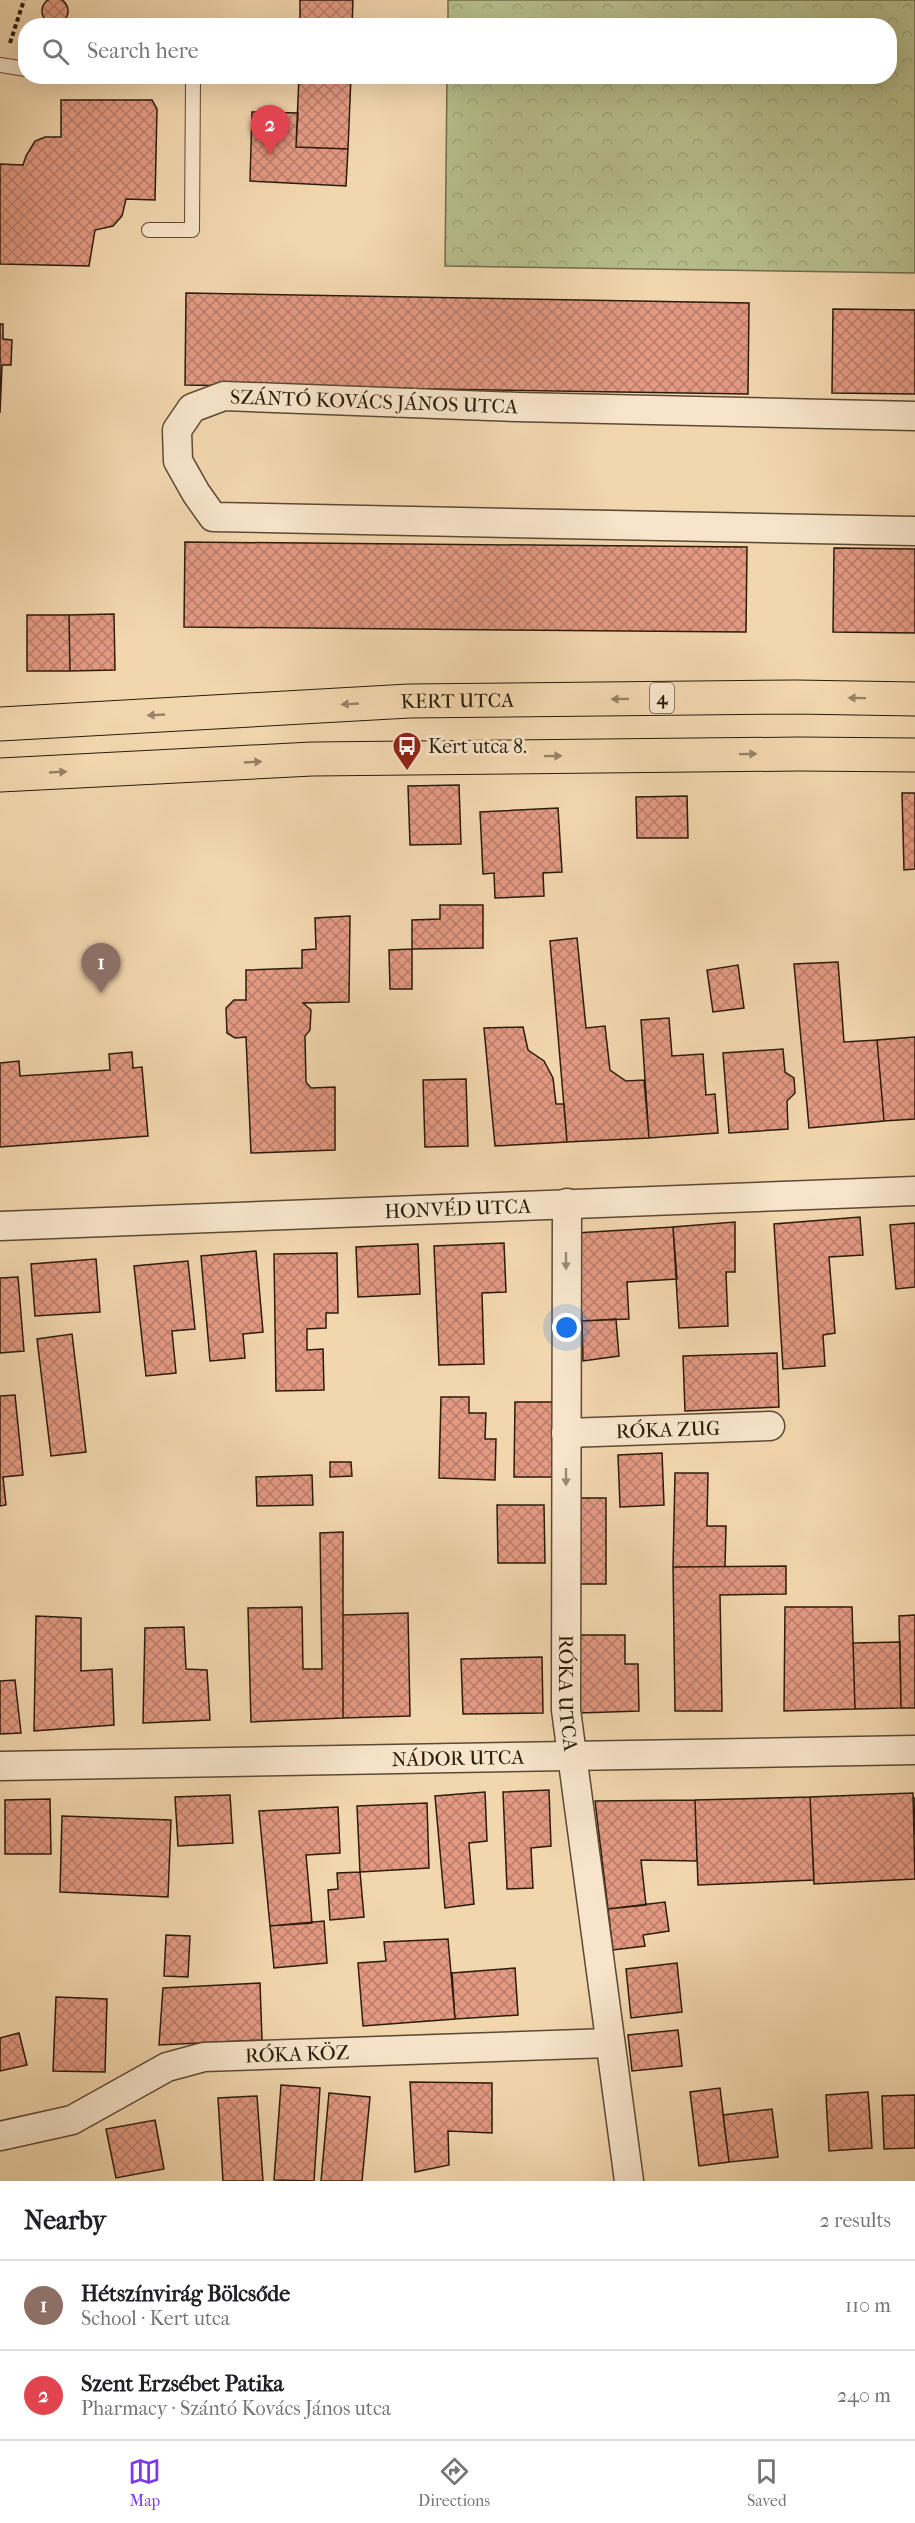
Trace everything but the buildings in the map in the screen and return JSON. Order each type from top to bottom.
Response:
[{"type":"main road","name":"KERT UTCA","points":[[0,723],[409,701],[796,697],[915,699]]},
{"type":"main road","points":[[0,775],[312,759],[915,755]]},
{"type":"street","name":"SZÁNTÓ KOVÁCS JÁNOS UTCA","points":[[915,416],[518,407],[224,396],[192,408],[177,430],[178,461],[213,517],[915,531]]},
{"type":"street","name":"HONVÉD UTCA","points":[[0,1226],[915,1191]]},
{"type":"street","name":"RÓKA UTCA","points":[[567,1203],[566,1710],[629,2181]]},
{"type":"street","name":"RÓKA ZUG","points":[[566,1433],[770,1426]]},
{"type":"street","name":"NÁDOR UTCA","points":[[0,1766],[915,1750]]},
{"type":"street","name":"RÓKA KÖZ","points":[[0,2136],[72,2120],[167,2067],[204,2056],[609,2043]]},
{"type":"lane","points":[[1,66],[18,68]]},
{"type":"lane","points":[[149,230],[192,230],[193,84]]},
{"type":"path","points":[[1,66],[24,0]]},
{"type":"green space","points":[[448,0],[915,0],[915,273],[445,266],[447,84],[897,84],[897,18],[448,18]]},
{"type":"place","name":"Szent Erzsébet Patika","points":[[270,155]]},
{"type":"place","name":"Kert utca 8.","points":[[407,772]]},
{"type":"place","name":"Hétszínvirág Bölcsőde","points":[[101,993]]}]
